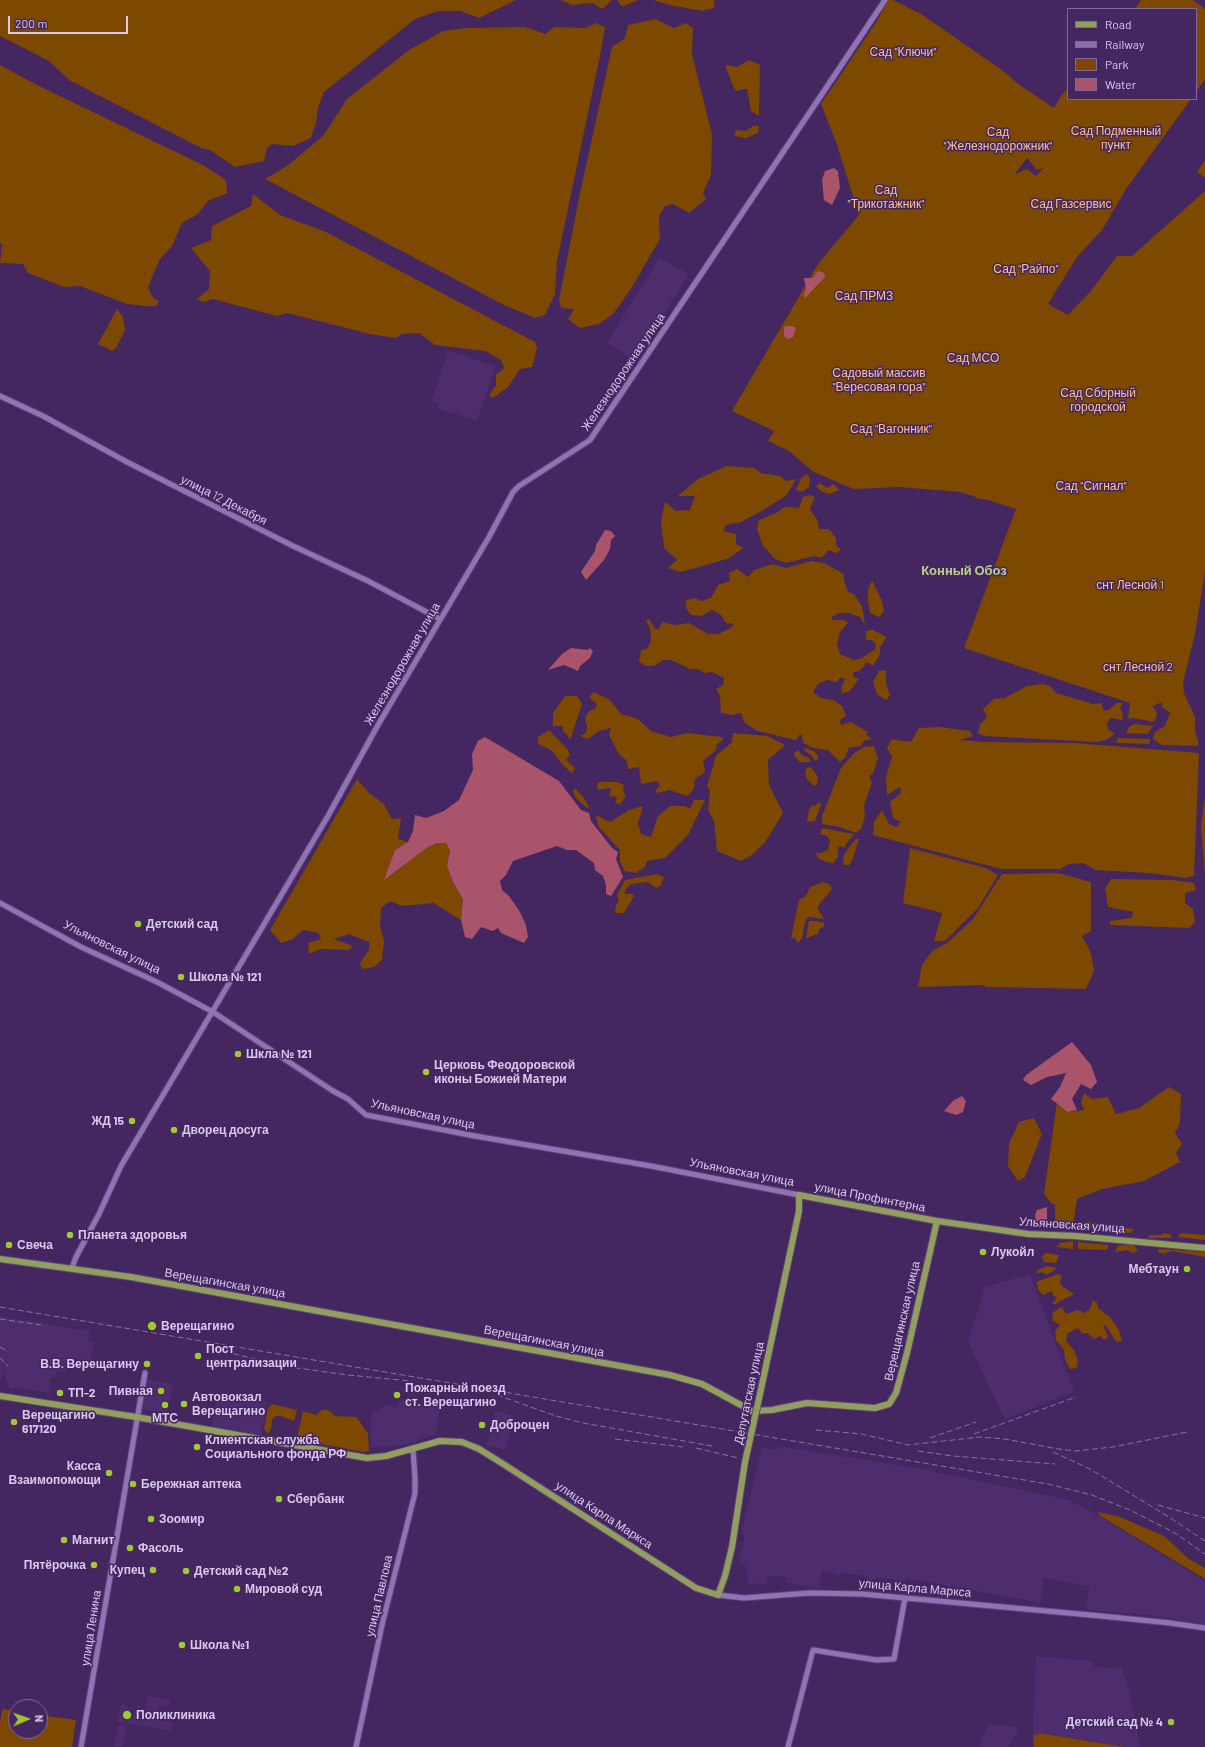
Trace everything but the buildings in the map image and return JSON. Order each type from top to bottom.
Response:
[{"type":"main road","name":"улица Профинтерна","points":[[799,1195],[937,1221]]},
{"type":"main road","name":"Депутатская улица","points":[[718,1595],[725,1576],[732,1547],[745,1462],[799,1211],[799,1195]]},
{"type":"main road","name":"Верещагинская улица","points":[[0,1259],[123,1276],[670,1375],[702,1384],[752,1411],[772,1410],[806,1403],[875,1408],[889,1404],[896,1393],[907,1353],[937,1221]]},
{"type":"main road","name":"Ульяновская улица","points":[[937,1221],[1028,1234],[1075,1236],[1205,1248]]},
{"type":"main road","name":"улица Карла Маркса","points":[[0,1396],[136,1417],[358,1457],[386,1456],[426,1444],[451,1441],[462,1442],[479,1449],[696,1588],[718,1595]]},
{"type":"street","name":"Железнодорожная улица","points":[[72,1268],[76,1256],[99,1214],[121,1166],[328,816],[378,725],[513,492],[519,486],[590,440],[885,0]]},
{"type":"street","name":"улица 12 Декабря","points":[[0,396],[43,416],[127,462],[291,545],[368,581],[440,619]]},
{"type":"street","name":"Ульяновская улица","points":[[0,903],[81,947],[157,982],[213,1012],[348,1099],[366,1115],[474,1136],[651,1166],[799,1195]]},
{"type":"street","name":"улица Ленина","points":[[81,1747],[119,1528],[136,1417],[145,1373]]},
{"type":"street","name":"улица Павлова","points":[[356,1747],[382,1625],[415,1493],[413,1449]]},
{"type":"street","name":"улица Карла Маркса","points":[[718,1595],[744,1598],[827,1592],[1101,1616],[1205,1628]]},
{"type":"street","points":[[788,1747],[813,1650],[876,1660],[894,1659],[905,1598]]},
{"type":"shaded area","points":[[659,258],[689,274],[634,361],[607,343]]},
{"type":"shaded area","points":[[449,351],[496,366],[477,421],[437,408],[439,404],[431,401]]},
{"type":"shaded area","points":[[1030,1274],[1074,1392],[1005,1419],[968,1342],[985,1287]]},
{"type":"shaded area","points":[[0,1316],[90,1331],[88,1342],[94,1343],[89,1371],[68,1367],[66,1372],[57,1370],[56,1377],[51,1377],[48,1393],[14,1387],[14,1389],[10,1388],[7,1386],[8,1382],[5,1382],[6,1374],[4,1374],[0,1382]]},
{"type":"shaded area","points":[[146,1379],[173,1384],[167,1414],[141,1409]]},
{"type":"shaded area","points":[[218,1393],[268,1402],[261,1435],[212,1427]]},
{"type":"shaded area","points":[[399,1400],[440,1406],[436,1434],[404,1445],[371,1447],[370,1430],[372,1411],[379,1412],[385,1405],[397,1408]]},
{"type":"shaded area","points":[[495,1411],[515,1416],[505,1450],[487,1445]]},
{"type":"shaded area","points":[[779,1446],[927,1470],[1069,1500],[1098,1515],[1205,1581],[1205,1625],[1166,1617],[1089,1610],[1086,1607],[1089,1586],[1044,1578],[1040,1603],[906,1578],[905,1581],[875,1577],[875,1580],[867,1579],[867,1576],[842,1573],[841,1575],[822,1570],[819,1588],[787,1583],[786,1578],[783,1576],[767,1577],[767,1584],[755,1583],[748,1585],[747,1567],[743,1566],[743,1563],[739,1562],[745,1535],[741,1534],[744,1520],[762,1447],[777,1450]]},
{"type":"shaded area","points":[[1036,1656],[1093,1661],[1094,1666],[1110,1669],[1121,1667],[1128,1685],[1140,1747],[1124,1747],[1039,1733],[1037,1735],[1033,1735]]},
{"type":"shaded area","name":"Поликлиника","points":[[147,1696],[170,1700],[169,1707],[159,1705],[156,1719],[173,1722],[171,1731],[118,1722],[121,1705],[128,1706],[127,1714],[144,1716]]},
{"type":"shaded area","points":[[988,1724],[1018,1727],[1017,1734],[1013,1737],[1012,1742],[1008,1747],[979,1747]]},
{"type":"shaded area","points":[[118,1725],[127,1726],[123,1747],[114,1747]]},
{"type":"green space","points":[[0,0],[516,0],[479,18],[460,11],[438,11],[415,19],[324,92],[318,108],[316,123],[311,138],[293,146],[272,144],[267,148],[264,161],[235,167],[210,150],[201,148],[69,80],[49,61],[0,36]]},
{"type":"green space","points":[[560,0],[612,0],[602,9],[593,3],[572,5]]},
{"type":"green space","points":[[617,0],[638,0],[622,7]]},
{"type":"green space","points":[[653,0],[717,0],[714,1],[714,8],[703,11],[674,6]]},
{"type":"green space","name":"Садовый массив \"Вересовая гора\"","points":[[888,0],[893,0],[921,14],[1054,108],[1067,89],[1067,100],[1190,100],[1126,189],[1102,230],[1077,257],[1048,304],[1068,315],[1090,292],[1117,256],[1132,256],[1205,191],[1205,572],[1195,634],[1183,682],[1184,693],[1195,717],[1195,731],[1198,746],[1162,745],[1153,739],[1155,732],[1165,726],[1170,713],[1161,706],[1163,702],[1152,706],[1157,712],[1156,719],[1153,722],[1134,718],[1128,719],[1130,703],[964,648],[1016,509],[960,492],[900,487],[853,489],[812,471],[789,451],[768,441],[774,431],[732,411],[818,264],[859,215],[836,142],[821,104],[877,21]],"holes":[[[1027,158],[1037,170],[1044,168],[1036,176],[1027,169],[1015,174]]]},
{"type":"green space","points":[[1141,0],[1193,0],[1205,9],[1205,79],[1197,91],[1197,8],[1136,8]]},
{"type":"green space","points":[[655,19],[674,28],[686,23],[693,28],[692,54],[712,135],[711,175],[703,193],[706,199],[689,213],[673,204],[665,206],[659,216],[660,239],[632,287],[614,313],[599,324],[580,328],[568,319],[574,309],[561,308],[559,300],[579,198],[612,47],[625,38],[628,25]]},
{"type":"green space","points":[[595,23],[605,27],[557,261],[555,294],[545,315],[535,318],[504,305],[265,179],[287,166],[323,136],[347,99],[409,50],[443,31],[466,28],[525,27],[545,34],[554,27],[586,28]]},
{"type":"green space","points":[[749,60],[760,65],[759,116],[751,111],[747,89],[735,91],[725,65],[737,67]]},
{"type":"green space","points":[[0,65],[41,87],[203,165],[226,180],[227,193],[208,201],[198,214],[182,223],[172,246],[160,259],[148,287],[153,298],[159,301],[156,306],[127,304],[80,286],[64,287],[28,273],[23,264],[0,264],[2,244],[0,243]]},
{"type":"green space","points":[[753,126],[759,126],[758,133],[746,138],[734,136],[736,130],[746,131]]},
{"type":"green space","points":[[1205,160],[1205,178],[1197,172]]},
{"type":"green space","points":[[253,194],[280,215],[326,232],[535,342],[537,348],[532,367],[520,369],[508,387],[493,398],[489,395],[496,385],[496,375],[504,368],[501,360],[485,351],[435,345],[419,333],[402,334],[396,338],[370,334],[287,313],[277,316],[213,299],[203,302],[197,299],[209,289],[210,271],[191,248],[211,240],[212,226],[251,206]]},
{"type":"green space","points":[[117,309],[123,317],[125,330],[116,348],[112,351],[98,344]]},
{"type":"green space","points":[[727,466],[754,468],[761,473],[780,476],[786,481],[796,479],[786,496],[741,522],[726,525],[723,531],[736,534],[736,544],[743,548],[730,558],[681,572],[668,568],[677,560],[664,548],[661,521],[665,502],[676,511],[690,510],[695,496],[678,496],[698,479]]},
{"type":"green space","points":[[807,474],[810,478],[809,487],[802,492],[796,490],[802,477]]},
{"type":"green space","points":[[820,483],[827,488],[833,484],[840,490],[829,494],[821,491],[816,486]]},
{"type":"green space","points":[[809,495],[815,497],[810,509],[818,521],[819,529],[829,529],[836,538],[836,545],[841,550],[836,553],[829,550],[821,558],[814,556],[786,563],[775,559],[763,546],[757,529],[759,520],[776,513],[785,507],[799,508],[803,497]]},
{"type":"green space","points":[[811,561],[824,563],[844,574],[844,580],[848,592],[854,594],[862,606],[865,625],[860,617],[849,613],[839,613],[832,617],[832,620],[845,620],[848,623],[840,632],[837,645],[840,654],[854,660],[862,658],[875,649],[876,644],[872,640],[866,640],[866,631],[873,630],[887,637],[880,647],[880,654],[873,666],[867,662],[859,671],[854,672],[853,677],[859,679],[849,692],[842,693],[841,688],[845,679],[841,677],[837,682],[827,680],[818,684],[813,692],[821,698],[833,700],[842,706],[846,716],[840,720],[841,725],[851,722],[868,732],[866,735],[872,739],[864,741],[861,746],[849,748],[845,758],[840,762],[828,750],[813,748],[803,743],[802,736],[800,734],[796,740],[757,731],[744,722],[741,713],[731,715],[721,713],[720,696],[716,689],[723,685],[724,678],[712,672],[704,673],[698,669],[690,669],[671,660],[663,660],[654,666],[646,666],[639,662],[641,650],[648,648],[651,640],[650,628],[646,620],[649,619],[655,629],[659,629],[662,622],[675,625],[689,623],[708,634],[718,634],[731,628],[734,624],[726,623],[721,615],[712,610],[702,616],[691,615],[686,608],[686,600],[695,598],[701,601],[711,598],[718,585],[730,581],[729,573],[737,569],[748,577],[754,570],[773,564],[786,568]]},
{"type":"green space","points":[[872,580],[882,601],[884,612],[879,617],[870,613],[868,590]]},
{"type":"green space","points":[[886,670],[886,683],[890,695],[886,700],[877,694],[873,682],[879,671]]},
{"type":"green space","points":[[1043,684],[1050,686],[1056,693],[1093,704],[1101,703],[1104,711],[1109,710],[1116,703],[1123,703],[1120,708],[1123,714],[1122,720],[1111,718],[1107,723],[1108,729],[1115,734],[1106,740],[1097,742],[984,736],[978,733],[980,724],[987,717],[983,709],[994,699],[1005,698],[1027,686]]},
{"type":"green space","points":[[594,692],[610,700],[621,714],[638,719],[651,731],[671,737],[687,733],[722,737],[723,740],[717,744],[716,750],[703,761],[705,772],[695,779],[694,788],[688,796],[669,790],[657,793],[655,791],[660,785],[657,781],[641,784],[639,767],[628,769],[627,761],[619,754],[609,735],[611,728],[599,731],[588,739],[580,736],[586,733],[587,727],[585,717],[589,711],[595,709],[597,704],[590,698]]},
{"type":"green space","points":[[565,696],[577,696],[582,704],[570,740],[567,734],[564,733],[562,726],[553,726],[553,713]]},
{"type":"green space","points":[[1134,724],[1153,726],[1148,734],[1126,733],[1129,727]]},
{"type":"green space","points":[[939,727],[970,731],[973,736],[960,740],[985,742],[1075,743],[1199,753],[1194,876],[1186,878],[1149,873],[1095,870],[1084,863],[1069,864],[1060,869],[1001,869],[873,835],[874,822],[882,810],[889,824],[896,827],[901,822],[893,818],[890,802],[901,793],[900,787],[887,795],[886,777],[892,756],[887,749],[891,739],[911,742],[919,728]]},
{"type":"green space","points":[[549,730],[568,750],[570,755],[566,760],[575,768],[572,773],[551,750],[538,744],[538,737]]},
{"type":"green space","points":[[733,733],[767,736],[785,745],[768,760],[769,785],[783,813],[766,841],[752,855],[741,861],[717,851],[714,821],[708,810],[710,791],[707,786],[716,756],[732,742]]},
{"type":"green space","points":[[1118,738],[1150,739],[1150,744],[1116,743]]},
{"type":"green space","points":[[874,746],[878,758],[873,774],[869,776],[872,782],[864,806],[865,816],[861,829],[856,833],[840,827],[822,824],[822,816],[841,768],[854,753],[864,747]]},
{"type":"green space","points":[[805,748],[814,751],[818,756],[818,759],[814,761],[813,757],[804,750]]},
{"type":"green space","points":[[798,750],[802,755],[809,758],[811,762],[800,762],[795,757],[794,753]]},
{"type":"green space","points":[[807,767],[812,768],[818,777],[817,784],[814,786],[807,779],[805,773]]},
{"type":"green space","points":[[357,779],[369,793],[384,804],[392,819],[401,818],[398,839],[408,842],[395,850],[385,879],[428,847],[437,843],[446,843],[450,849],[447,866],[453,882],[463,900],[461,920],[433,903],[402,906],[390,901],[381,908],[380,926],[384,940],[382,960],[374,967],[362,969],[360,963],[369,950],[369,942],[349,934],[334,939],[353,946],[349,950],[321,949],[309,954],[308,943],[321,939],[318,933],[303,930],[293,939],[281,943],[270,930]]},
{"type":"green space","points":[[598,782],[617,782],[624,785],[623,791],[626,796],[620,804],[615,803],[617,797],[609,796],[611,788],[597,790]]},
{"type":"green space","points":[[575,788],[584,798],[589,807],[587,808],[576,798],[573,792]]},
{"type":"green space","points":[[1205,797],[1205,874],[1201,826]]},
{"type":"green space","points":[[694,800],[705,800],[688,835],[665,858],[647,861],[645,867],[636,873],[625,871],[620,862],[620,850],[598,826],[596,815],[610,822],[629,810],[643,806],[638,824],[641,834],[651,837],[658,816],[670,806],[685,806],[690,809]]},
{"type":"green space","points":[[819,802],[821,805],[815,821],[807,821],[809,810],[813,805],[815,806]]},
{"type":"green space","points":[[822,828],[854,834],[846,844],[845,848],[840,846],[838,848],[838,857],[833,863],[826,862],[818,858],[816,853],[821,853],[828,850],[830,841],[827,836],[820,834]]},
{"type":"green space","points":[[856,839],[859,839],[852,861],[849,865],[844,865],[843,857]]},
{"type":"green space","points":[[910,848],[986,868],[998,875],[978,908],[945,941],[934,941],[942,913],[903,903]]},
{"type":"green space","points":[[1058,873],[1091,882],[1091,931],[1082,936],[1091,953],[1094,971],[1086,989],[986,987],[983,985],[918,987],[922,965],[932,951],[947,943],[973,919],[1002,874]]},
{"type":"green space","points":[[657,874],[664,877],[661,885],[656,888],[648,882],[631,884],[625,890],[625,894],[632,894],[634,896],[624,913],[615,913],[616,905],[619,900],[617,895],[625,880]]},
{"type":"green space","points":[[1111,879],[1172,880],[1194,883],[1196,890],[1185,893],[1185,903],[1193,909],[1195,922],[1189,928],[1110,925],[1110,921],[1132,918],[1133,912],[1108,907],[1105,888]]},
{"type":"green space","points":[[823,882],[829,884],[832,889],[818,906],[818,909],[824,919],[808,917],[805,922],[802,938],[798,943],[795,938],[791,938],[799,900],[806,896],[810,887]]},
{"type":"green space","points":[[809,921],[824,923],[824,927],[820,928],[818,934],[806,938]]},
{"type":"green space","points":[[1169,1087],[1181,1094],[1180,1123],[1175,1133],[1182,1144],[1176,1153],[1180,1162],[1144,1181],[1102,1189],[1077,1199],[1074,1220],[1069,1227],[1055,1226],[1055,1205],[1051,1203],[1044,1194],[1057,1102],[1068,1112],[1084,1110],[1081,1102],[1084,1093],[1092,1099],[1108,1097],[1116,1114],[1139,1108]]},
{"type":"green space","points":[[1034,1118],[1042,1134],[1025,1177],[1018,1181],[1008,1166],[1009,1143],[1019,1122]]},
{"type":"green space","points":[[1089,1222],[1134,1229],[1131,1233],[1087,1228],[1080,1225]]},
{"type":"green space","points":[[1164,1233],[1170,1234],[1172,1238],[1148,1238],[1149,1235],[1161,1235]]},
{"type":"green space","points":[[1181,1233],[1205,1235],[1205,1240],[1178,1237]]},
{"type":"green space","points":[[1073,1241],[1073,1249],[1056,1247],[1060,1243]]},
{"type":"green space","points":[[1078,1242],[1109,1245],[1107,1250],[1078,1249]]},
{"type":"green space","points":[[1118,1245],[1134,1245],[1138,1251],[1132,1253],[1128,1250],[1115,1252]]},
{"type":"green space","points":[[1159,1249],[1205,1252],[1205,1257],[1172,1251],[1163,1254],[1158,1252]]},
{"type":"green space","points":[[1045,1253],[1059,1255],[1056,1263],[1044,1262],[1042,1257]]},
{"type":"green space","points":[[1047,1266],[1056,1268],[1046,1275],[1042,1272],[1036,1274],[1038,1270]]},
{"type":"green space","points":[[1058,1274],[1062,1276],[1060,1282],[1062,1286],[1074,1294],[1055,1304],[1052,1304],[1057,1297],[1053,1296],[1052,1291],[1043,1295],[1039,1291],[1036,1282]]},
{"type":"green space","points":[[1093,1300],[1097,1303],[1098,1308],[1110,1317],[1119,1330],[1122,1341],[1116,1342],[1107,1327],[1103,1325],[1108,1337],[1104,1340],[1100,1336],[1094,1339],[1087,1333],[1083,1334],[1078,1328],[1068,1333],[1066,1341],[1074,1350],[1078,1360],[1077,1368],[1070,1369],[1065,1359],[1064,1350],[1056,1340],[1055,1331],[1060,1325],[1052,1320],[1053,1312],[1062,1307],[1066,1314],[1078,1310],[1084,1313],[1089,1310]]},
{"type":"green space","points":[[272,1404],[297,1410],[294,1421],[280,1416],[275,1416],[272,1420],[271,1430],[267,1433],[264,1429],[268,1408]]},
{"type":"green space","points":[[322,1410],[328,1410],[335,1416],[357,1417],[368,1433],[369,1451],[364,1452],[299,1440],[298,1434],[303,1411],[316,1415]]},
{"type":"green space","points":[[1098,1512],[1120,1517],[1164,1536],[1189,1559],[1205,1568],[1205,1579],[1099,1515]]},
{"type":"green space","points":[[2,1709],[8,1710],[8,1739],[48,1739],[48,1716],[76,1720],[72,1747],[0,1747],[0,1723]]},
{"type":"green space","points":[[1039,1733],[1124,1747],[1034,1747],[1033,1735],[1037,1735]]},
{"type":"water","points":[[834,168],[838,171],[840,188],[832,205],[824,200],[822,180],[825,171]]},
{"type":"water","points":[[819,271],[824,273],[825,277],[805,298],[804,294],[806,289],[804,278],[813,278]]},
{"type":"water","points":[[784,327],[796,328],[793,337],[788,339],[784,336]]},
{"type":"water","points":[[605,530],[611,531],[615,536],[611,540],[610,549],[604,560],[586,580],[581,572],[595,551],[596,545]]},
{"type":"water","points":[[571,648],[588,650],[590,648],[593,651],[590,658],[580,666],[578,671],[564,665],[548,670],[562,654]]},
{"type":"water","points":[[485,737],[559,781],[581,810],[589,813],[591,821],[612,848],[618,852],[616,859],[623,877],[611,896],[606,894],[606,885],[603,876],[595,870],[594,863],[576,850],[567,850],[557,846],[513,861],[506,875],[500,881],[502,890],[509,896],[520,912],[526,925],[528,937],[524,943],[501,933],[498,928],[493,931],[481,927],[472,939],[465,937],[461,920],[463,900],[453,882],[447,866],[450,850],[446,843],[437,843],[428,847],[384,880],[395,850],[408,842],[413,831],[415,815],[426,818],[444,811],[459,800],[473,770],[472,754],[478,741]]},
{"type":"water","points":[[1072,1042],[1091,1065],[1097,1082],[1091,1089],[1081,1084],[1072,1099],[1077,1110],[1068,1112],[1051,1099],[1060,1087],[1066,1073],[1047,1077],[1031,1085],[1023,1080],[1026,1075]]},
{"type":"water","points":[[962,1096],[966,1101],[963,1112],[956,1115],[944,1111],[953,1101]]},
{"type":"water","points":[[1047,1207],[1047,1221],[1042,1223],[1036,1221],[1035,1215],[1037,1210]]},
{"type":"railway","points":[[0,1307],[1048,1484],[1092,1495],[1130,1510],[1175,1533],[1205,1554]]},
{"type":"railway","points":[[0,1319],[41,1325]]},
{"type":"railway","points":[[0,1347],[8,1352]]},
{"type":"railway","points":[[207,1347],[283,1366],[348,1375],[410,1381]]},
{"type":"railway","points":[[0,1358],[8,1366]]},
{"type":"railway","points":[[497,1395],[556,1416],[583,1423],[712,1446]]},
{"type":"railway","points":[[974,1434],[1076,1397]]},
{"type":"railway","points":[[930,1438],[976,1422]]},
{"type":"railway","points":[[816,1430],[862,1434],[908,1445],[980,1437],[1005,1439],[1075,1451],[1113,1447],[1187,1432]]},
{"type":"railway","points":[[615,1439],[683,1447]]},
{"type":"railway","points":[[696,1448],[738,1458]]},
{"type":"railway","points":[[918,1451],[953,1456],[1055,1464]]},
{"type":"railway","points":[[1053,1452],[1090,1469],[1169,1517],[1205,1541]]},
{"type":"railway","points":[[1158,1505],[1205,1518]]},
{"type":"place","name":"Детский сад","points":[[138,924]]},
{"type":"place","name":"Школа № 121","points":[[181,977]]},
{"type":"place","name":"Шкла № 121","points":[[238,1054]]},
{"type":"place","name":"Церковь Феодоровской иконы Божией Матери","points":[[426,1072]]},
{"type":"place","name":"ЖД 15","points":[[132,1121]]},
{"type":"place","name":"Дворец досуга","points":[[174,1130]]},
{"type":"place","name":"Планета здоровья","points":[[70,1235]]},
{"type":"place","name":"Свеча","points":[[9,1245]]},
{"type":"place","name":"Лукойл","points":[[983,1252]]},
{"type":"place","name":"Мебтаун","points":[[1187,1269]]},
{"type":"place","name":"Верещагино","points":[[152,1326]]},
{"type":"place","name":"Пост централизации","points":[[198,1356]]},
{"type":"place","name":"В.В. Верещагину","points":[[147,1364]]},
{"type":"place","name":"Пивная","points":[[161,1391]]},
{"type":"place","name":"ТП-2","points":[[60,1393]]},
{"type":"place","name":"Пожарный поезд ст. Верещагино","points":[[397,1395]]},
{"type":"place","name":"Автовокзал Верещагино","points":[[184,1404]]},
{"type":"place","name":"МТС","points":[[165,1405]]},
{"type":"place","name":"Верещагино 617120","points":[[14,1422]]},
{"type":"place","name":"Доброцен","points":[[482,1425]]},
{"type":"place","name":"Клиентская служба Социального фонда РФ","points":[[197,1447]]},
{"type":"place","name":"Касса Взаимопомощи","points":[[109,1473]]},
{"type":"place","name":"Бережная аптека","points":[[133,1484]]},
{"type":"place","name":"Сбербанк","points":[[279,1499]]},
{"type":"place","name":"Зоомир","points":[[151,1519]]},
{"type":"place","name":"Магнит","points":[[64,1540]]},
{"type":"place","name":"Фасоль","points":[[130,1548]]},
{"type":"place","name":"Пятёрочка","points":[[94,1565]]},
{"type":"place","name":"Купец","points":[[153,1570]]},
{"type":"place","name":"Детский сад №2","points":[[186,1571]]},
{"type":"place","name":"Мировой суд","points":[[237,1589]]},
{"type":"place","name":"Школа №1","points":[[182,1645]]},
{"type":"place","name":"Поликлиника","points":[[127,1715]]},
{"type":"place","name":"Детский сад № 4","points":[[1171,1722]]},
{"type":"district","name":"Конный Обоз","points":[[964,571]]},
{"type":"park label","name":"Сад \"Ключи\"","points":[[903,52]]},
{"type":"park label","name":"Сад Подменный пункт","points":[[1116,138]]},
{"type":"park label","name":"Сад \"Железнодорожник\"","points":[[998,139]]},
{"type":"park label","name":"Сад \"Трикотажник\"","points":[[886,197]]},
{"type":"park label","name":"Сад Газсервис","points":[[1071,204]]},
{"type":"park label","name":"Сад \"Райпо\"","points":[[1026,269]]},
{"type":"park label","name":"Сад ПРМЗ","points":[[864,296]]},
{"type":"park label","name":"Сад МСО","points":[[973,358]]},
{"type":"park label","name":"Сад Сборный городской","points":[[1098,400]]},
{"type":"park label","name":"Сад \"Вагонник\"","points":[[891,429]]},
{"type":"park label","name":"Сад \"Сигнал\"","points":[[1091,486]]},
{"type":"park label","name":"снт Лесной 1","points":[[1130,585]]},
{"type":"park label","name":"снт Лесной 2","points":[[1138,667]]}]
